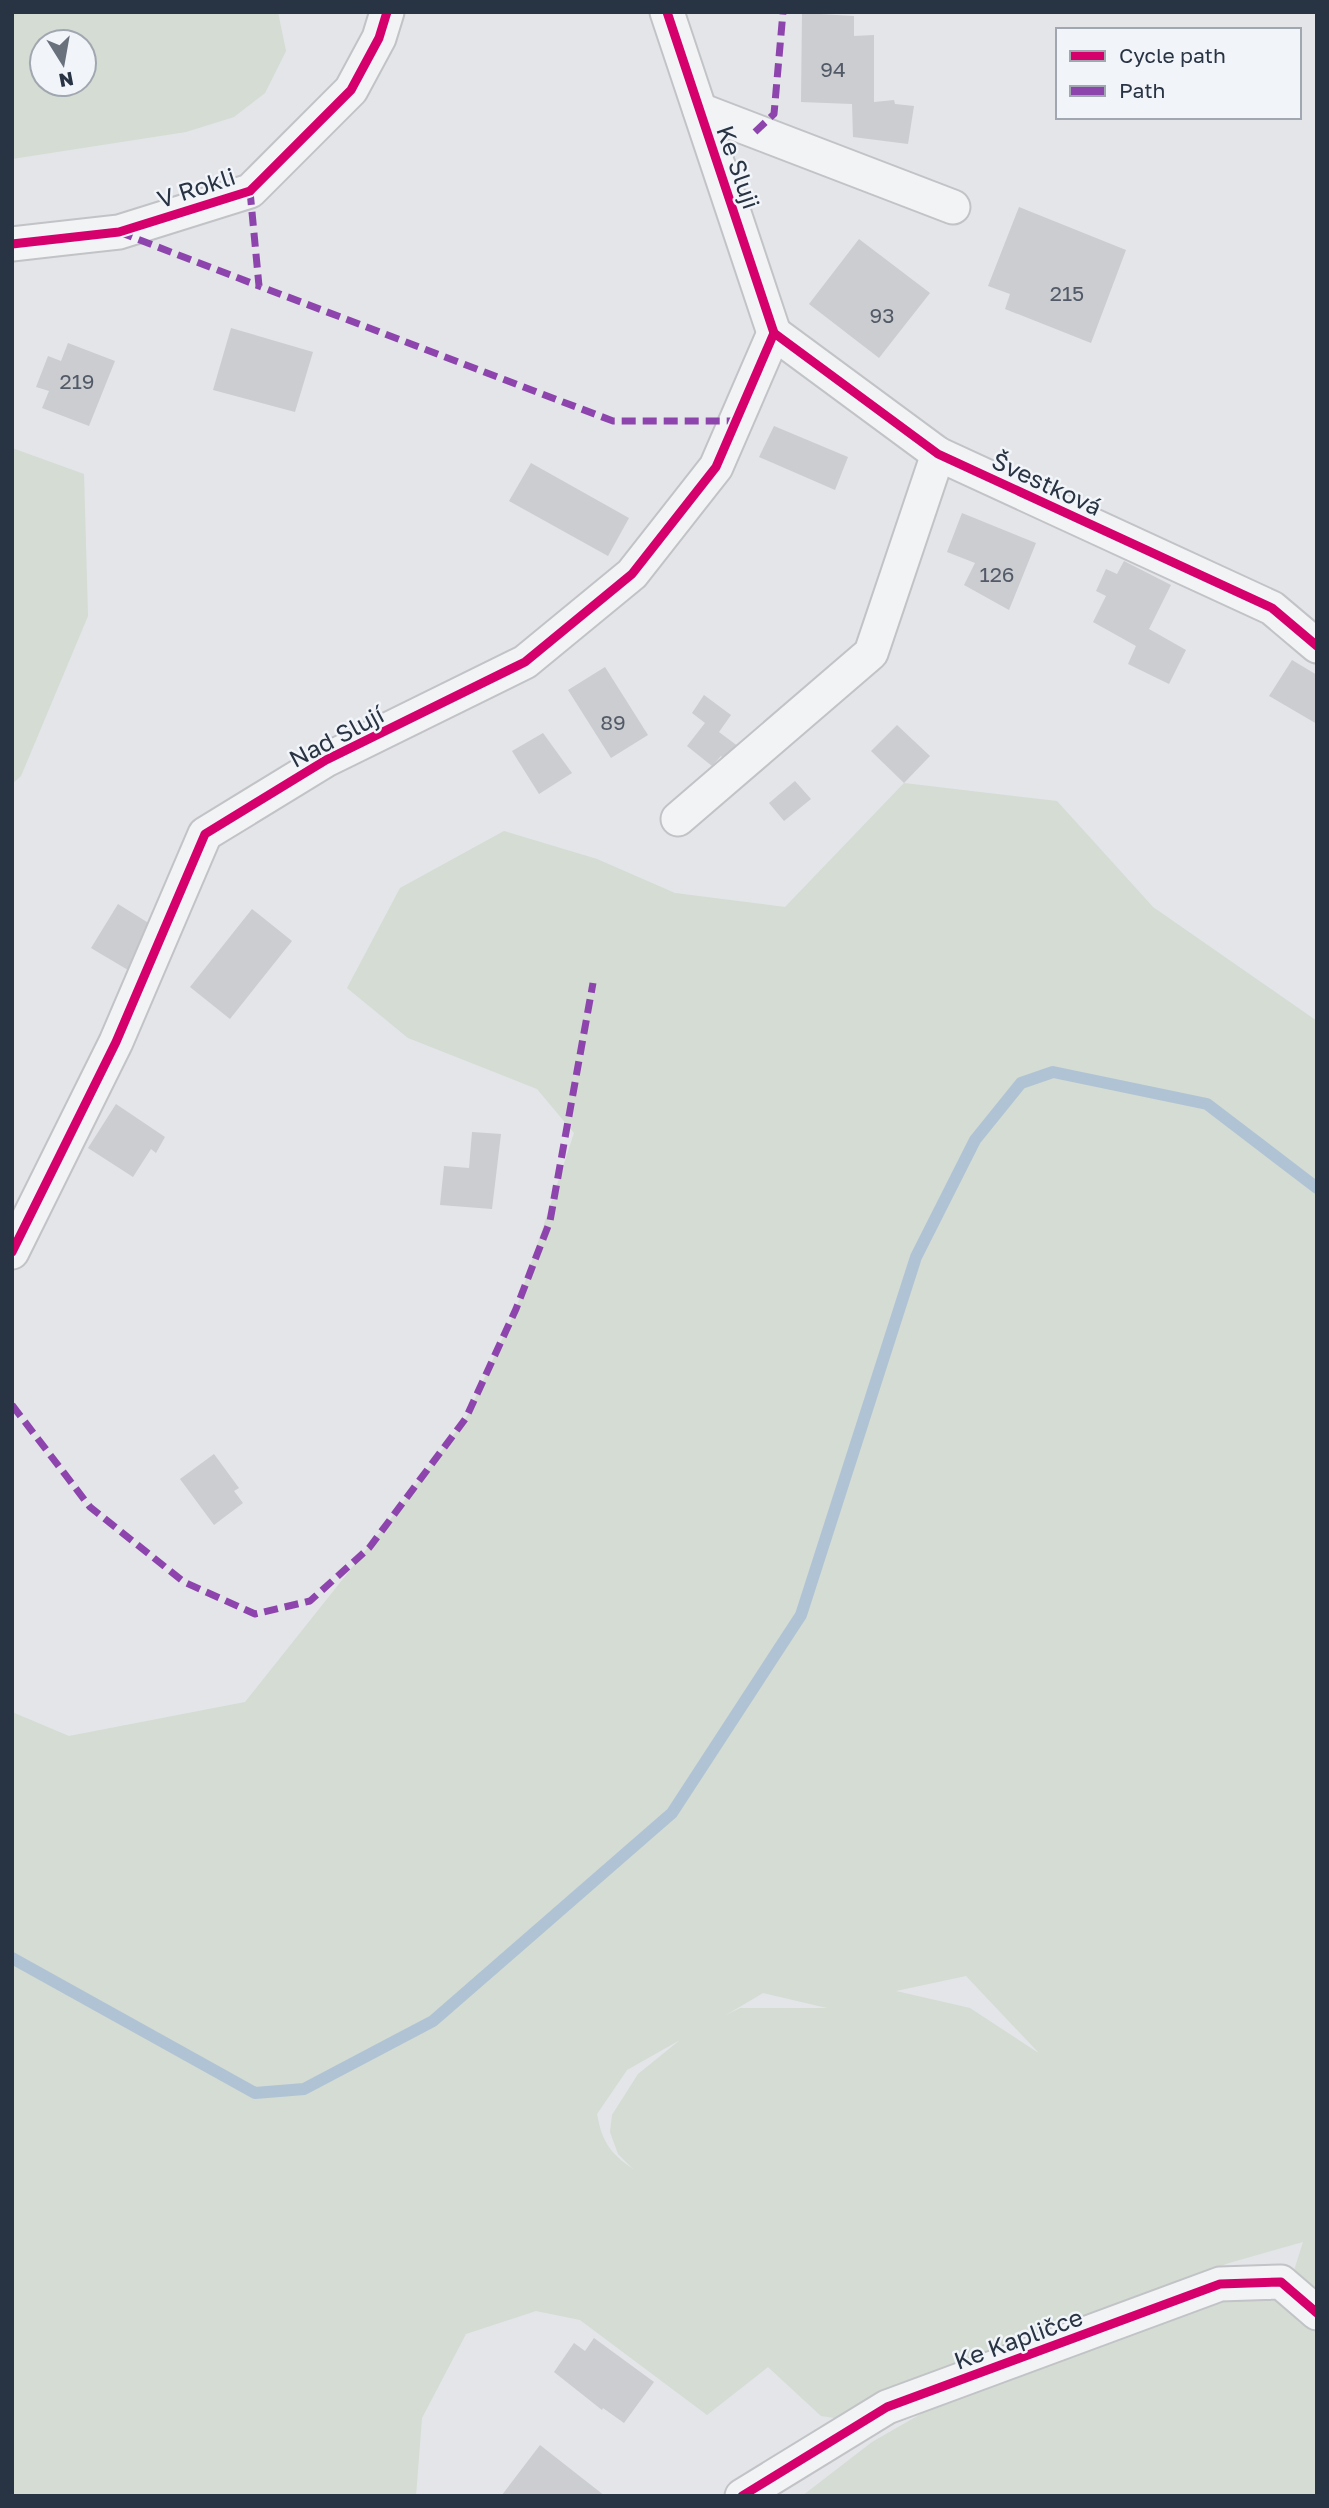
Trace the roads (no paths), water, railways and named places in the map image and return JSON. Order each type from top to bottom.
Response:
[{"type":"street","name":"V Rokli","points":[[12,244],[119,232],[250,191],[351,90],[379,38],[387,12]]},
{"type":"street","name":"Ke Sluji","points":[[667,12],[774,333]]},
{"type":"street","name":"Ke Sluji","points":[[700,110],[953,207]]},
{"type":"street","name":"Švestková","points":[[774,333],[938,454],[1272,608],[1317,646]]},
{"type":"street","name":"Nad Slují","points":[[12,1252],[116,1042],[205,834],[326,760],[524,662],[632,574],[716,467],[774,333]]},
{"type":"street","points":[[678,819],[871,653],[938,454]]},
{"type":"street","name":"Ke Kapličce","points":[[742,2496],[887,2407],[1220,2284],[1281,2281],[1317,2313]]},
{"type":"waterway","points":[[12,1958],[255,2093],[304,2089],[433,2021],[672,1813],[801,1615],[916,1257],[975,1140],[1021,1083],[1053,1072],[1207,1104],[1317,1188]]}]
